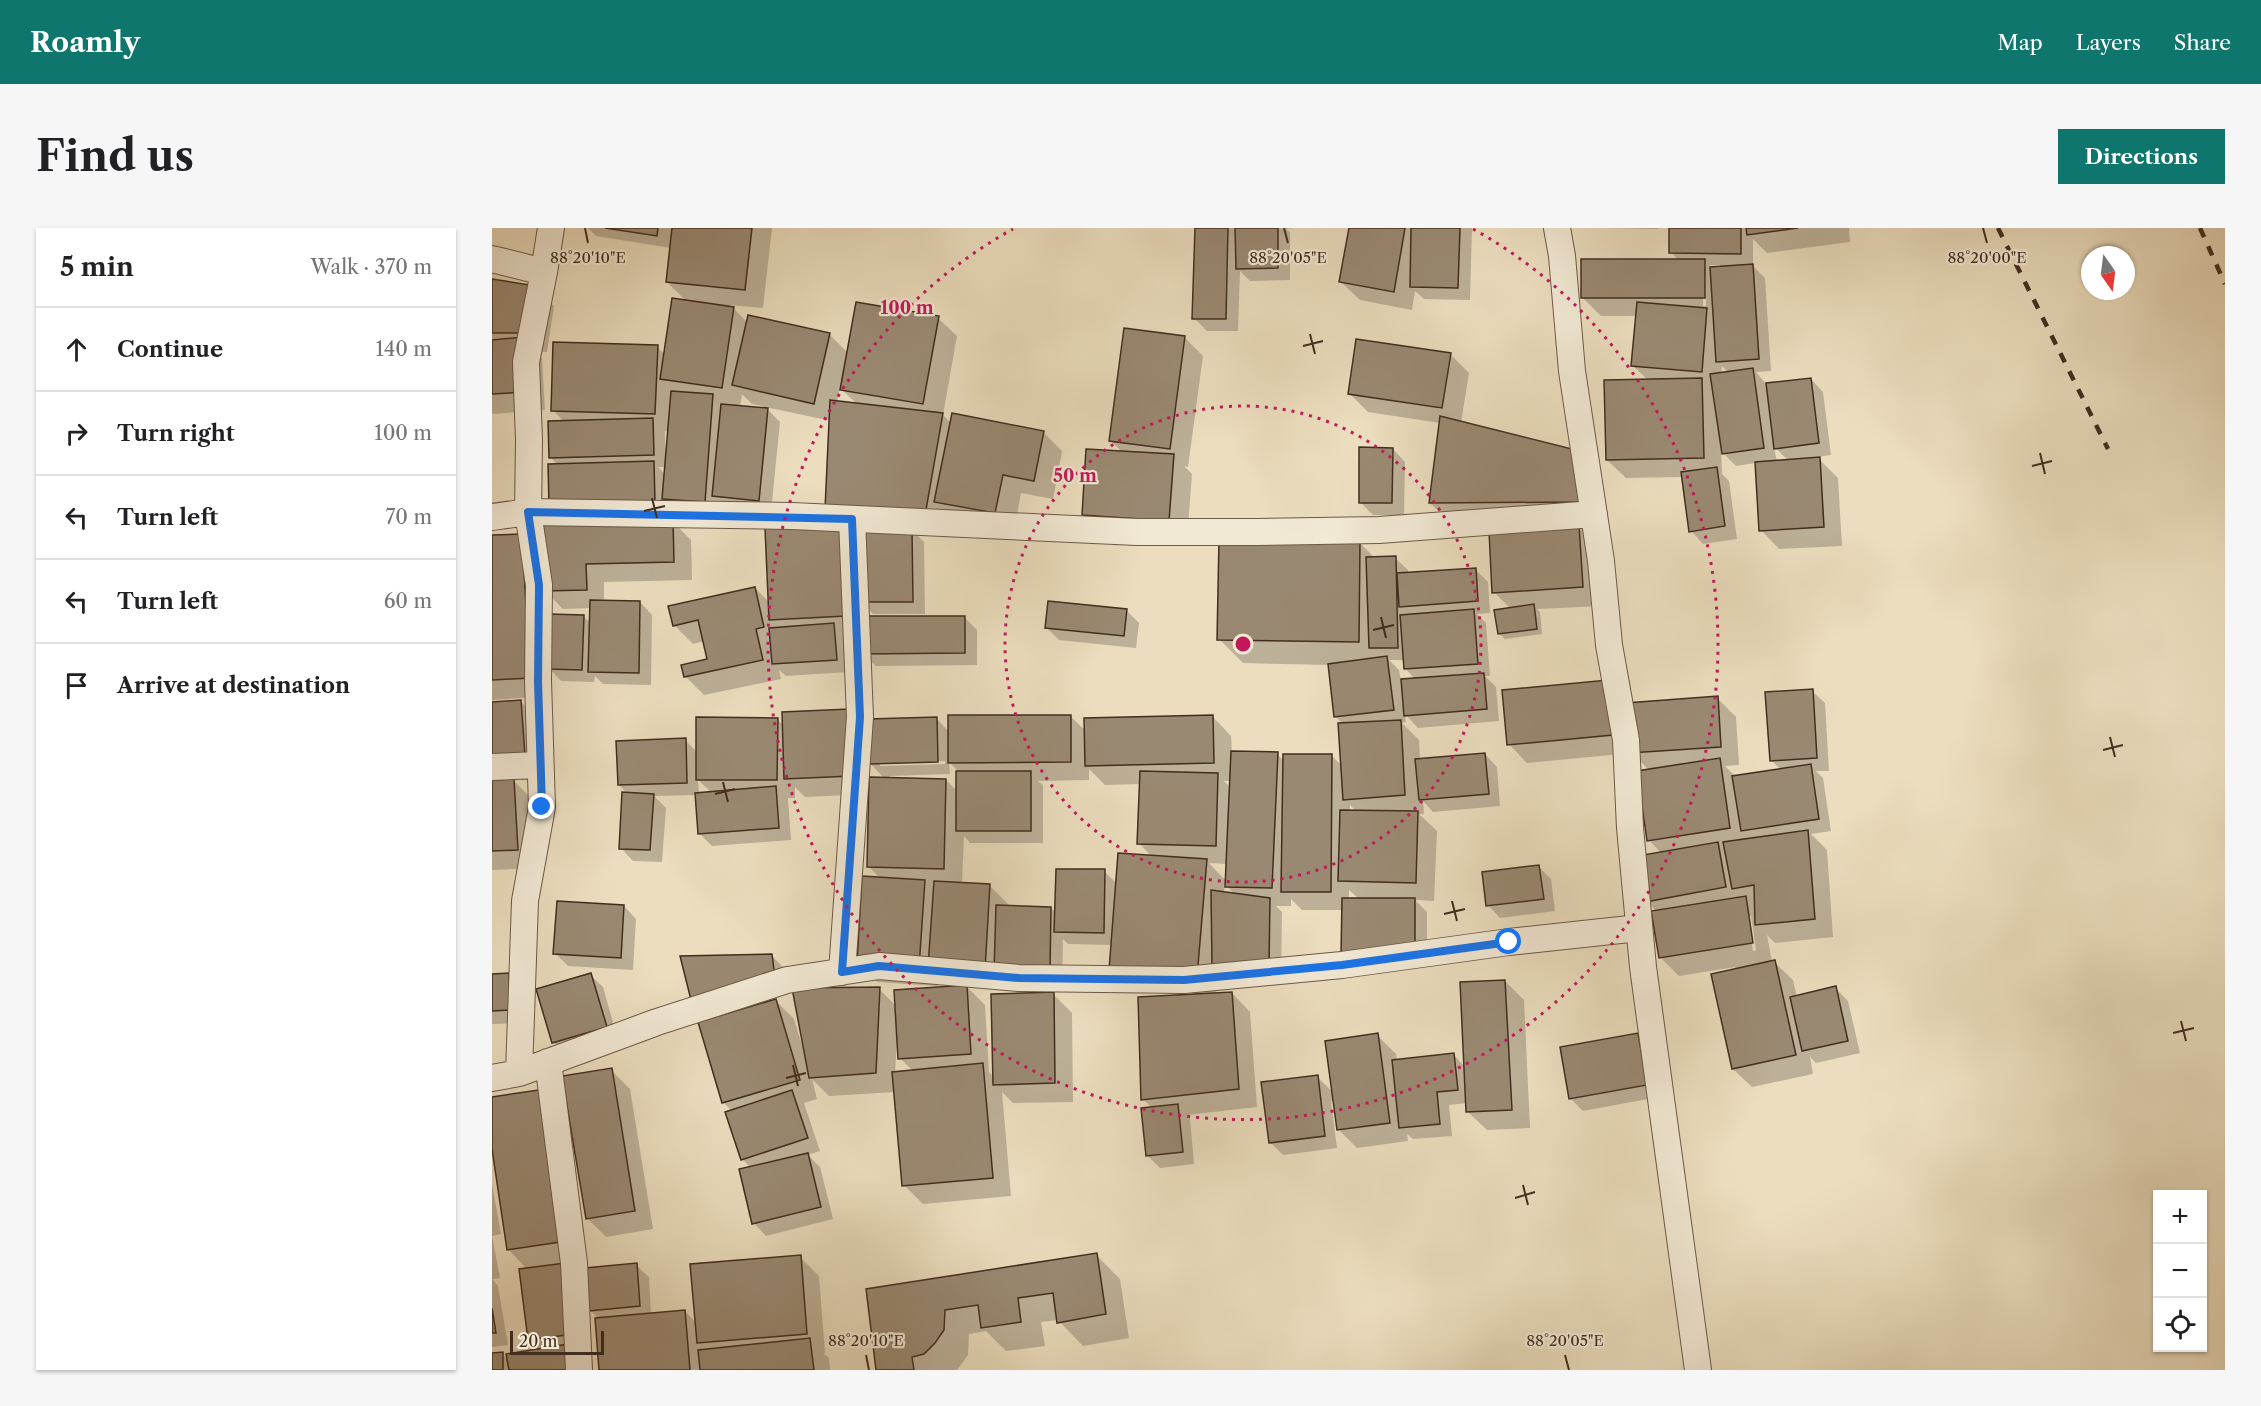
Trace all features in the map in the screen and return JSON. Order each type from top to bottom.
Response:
[{"type":"street","points":[[519,1074],[525,901],[542,807],[538,681],[539,585],[528,512],[529,440],[526,362],[551,228]]},
{"type":"street","points":[[1557,228],[1562,256],[1572,371],[1601,561],[1609,645],[1626,740],[1630,828],[1643,967],[1698,1370]]},
{"type":"street","points":[[492,259],[544,272]]},
{"type":"street","points":[[492,517],[528,512],[852,519],[1137,531],[1258,532],[1378,530],[1594,514]]},
{"type":"street","points":[[842,972],[860,717],[852,519]]},
{"type":"street","points":[[492,767],[540,765]]},
{"type":"street","points":[[492,1078],[519,1074],[657,1022],[787,980],[879,966],[1019,978],[1184,980],[1342,965],[1509,942],[1640,928]]},
{"type":"street","points":[[548,1062],[574,1263],[579,1370]]},
{"type":"building","points":[[605,228],[658,228],[657,236]]},
{"type":"building","points":[[672,228],[752,228],[745,290],[666,282]]},
{"type":"building","points":[[1195,228],[1228,228],[1226,319],[1192,319]]},
{"type":"building","points":[[1235,228],[1278,228],[1278,268],[1236,269]]},
{"type":"building","points":[[1349,228],[1405,228],[1394,292],[1339,282]]},
{"type":"building","points":[[1411,228],[1460,228],[1458,288],[1410,287]]},
{"type":"building","points":[[1669,228],[1741,228],[1741,254],[1669,253]]},
{"type":"building","points":[[1746,228],[1798,228],[1747,235]]},
{"type":"building","points":[[1581,259],[1705,259],[1705,298],[1581,298]]},
{"type":"building","points":[[1753,264],[1759,359],[1716,362],[1710,267]]},
{"type":"building","points":[[492,279],[536,286],[528,333],[492,333]]},
{"type":"building","points":[[672,298],[734,307],[722,388],[660,379]]},
{"type":"building","points":[[856,302],[939,316],[923,404],[840,390]]},
{"type":"building","points":[[1637,302],[1707,308],[1702,372],[1631,366]]},
{"type":"building","points":[[748,315],[830,333],[814,404],[732,385]]},
{"type":"building","points":[[1124,328],[1185,336],[1170,449],[1109,441]]},
{"type":"building","points":[[524,337],[527,392],[492,394],[492,340]]},
{"type":"building","points":[[1356,339],[1451,353],[1442,408],[1348,394]]},
{"type":"building","points":[[553,342],[658,345],[655,414],[551,411]]},
{"type":"building","points":[[1753,368],[1764,448],[1722,454],[1710,374]]},
{"type":"building","points":[[1702,378],[1704,458],[1606,460],[1604,380]]},
{"type":"building","points":[[1811,378],[1819,443],[1774,449],[1766,383]]},
{"type":"building","points":[[671,391],[713,394],[705,502],[662,499]]},
{"type":"building","points":[[830,400],[943,413],[926,510],[825,509]]},
{"type":"building","points":[[721,404],[768,408],[759,501],[712,496]]},
{"type":"building","points":[[952,413],[1044,431],[1034,481],[1003,475],[995,513],[934,502]]},
{"type":"building","points":[[1440,416],[1580,451],[1581,502],[1429,503]]},
{"type":"building","points":[[653,418],[654,455],[549,458],[548,421]]},
{"type":"building","points":[[1359,447],[1393,448],[1392,503],[1359,503]]},
{"type":"building","points":[[1086,449],[1174,454],[1169,521],[1082,515]]},
{"type":"building","points":[[1820,457],[1824,527],[1759,531],[1755,462]]},
{"type":"building","points":[[654,461],[655,503],[549,506],[548,464]]},
{"type":"building","points":[[1717,467],[1725,526],[1689,532],[1681,472]]},
{"type":"building","points":[[673,520],[674,562],[586,564],[587,590],[543,591],[542,523]]},
{"type":"building","points":[[841,524],[846,616],[769,620],[765,528]]},
{"type":"building","points":[[1579,525],[1583,587],[1492,593],[1489,531]]},
{"type":"building","points":[[912,528],[913,602],[859,602],[859,529]]},
{"type":"building","points":[[522,534],[530,678],[492,680],[492,535]]},
{"type":"building","points":[[1219,540],[1360,542],[1359,642],[1217,640]]},
{"type":"building","points":[[1396,556],[1398,648],[1369,648],[1366,557]]},
{"type":"building","points":[[1476,568],[1478,601],[1399,607],[1397,573]]},
{"type":"building","points":[[755,587],[764,627],[756,629],[763,660],[684,677],[681,665],[707,659],[698,620],[673,626],[668,606]]},
{"type":"building","points":[[590,600],[640,601],[639,673],[588,672]]},
{"type":"building","points":[[1048,601],[1127,609],[1124,636],[1045,628]]},
{"type":"building","points":[[1534,604],[1537,629],[1498,634],[1494,610]]},
{"type":"building","points":[[1474,609],[1478,664],[1404,669],[1400,615]]},
{"type":"building","points":[[548,614],[584,615],[582,670],[547,669]]},
{"type":"building","points":[[862,616],[965,616],[965,653],[862,654]]},
{"type":"building","points":[[834,623],[837,660],[772,664],[769,628]]},
{"type":"building","points":[[1387,656],[1394,710],[1334,717],[1328,664]]},
{"type":"building","points":[[1484,673],[1487,709],[1404,716],[1401,679]]},
{"type":"building","points":[[1608,680],[1613,735],[1507,745],[1502,690]]},
{"type":"building","points":[[1813,689],[1817,758],[1770,761],[1765,692]]},
{"type":"building","points":[[1718,696],[1721,747],[1629,753],[1626,703]]},
{"type":"building","points":[[521,700],[525,756],[492,758],[492,702]]},
{"type":"building","points":[[849,709],[852,776],[784,779],[782,712]]},
{"type":"building","points":[[948,715],[1071,715],[1071,762],[948,763]]},
{"type":"building","points":[[1213,715],[1214,763],[1085,766],[1084,718]]},
{"type":"building","points":[[696,717],[778,718],[777,780],[696,780]]},
{"type":"building","points":[[937,717],[938,762],[869,764],[868,719]]},
{"type":"building","points":[[1401,720],[1405,795],[1343,800],[1338,723]]},
{"type":"building","points":[[686,738],[687,783],[618,785],[616,741]]},
{"type":"building","points":[[1231,751],[1278,752],[1272,888],[1225,887]]},
{"type":"building","points":[[1485,753],[1489,794],[1419,800],[1415,759]]},
{"type":"building","points":[[1283,754],[1332,754],[1331,892],[1281,892]]},
{"type":"building","points":[[1720,758],[1730,828],[1647,841],[1637,771]]},
{"type":"building","points":[[1811,764],[1819,819],[1741,831],[1732,776]]},
{"type":"building","points":[[956,771],[1031,771],[1031,831],[956,831]]},
{"type":"building","points":[[1140,771],[1218,773],[1216,846],[1137,844]]},
{"type":"building","points":[[869,777],[946,779],[944,869],[867,867]]},
{"type":"building","points":[[514,779],[518,850],[492,851],[492,780]]},
{"type":"building","points":[[776,786],[779,828],[698,834],[695,793]]},
{"type":"building","points":[[622,792],[654,794],[650,850],[619,849]]},
{"type":"building","points":[[1340,810],[1418,811],[1416,883],[1338,881]]},
{"type":"building","points":[[1808,830],[1815,919],[1755,925],[1754,885],[1732,889],[1723,842]]},
{"type":"building","points":[[1718,842],[1726,887],[1645,902],[1637,856]]},
{"type":"building","points":[[1118,853],[1207,859],[1197,977],[1109,970]]},
{"type":"building","points":[[1539,865],[1544,899],[1486,906],[1482,872]]},
{"type":"building","points":[[1056,869],[1105,869],[1104,933],[1054,932]]},
{"type":"building","points":[[862,876],[925,880],[919,968],[857,964]]},
{"type":"building","points":[[934,881],[990,884],[985,970],[928,967]]},
{"type":"building","points":[[1211,890],[1270,898],[1269,965],[1212,967]]},
{"type":"building","points":[[1746,896],[1753,943],[1659,958],[1651,911]]},
{"type":"building","points":[[1342,898],[1415,898],[1415,955],[1341,955]]},
{"type":"building","points":[[557,901],[624,905],[621,958],[553,954]]},
{"type":"building","points":[[996,905],[1051,907],[1050,972],[994,971]]},
{"type":"building","points":[[772,954],[775,978],[692,1004],[680,956]]},
{"type":"building","points":[[1775,960],[1796,1055],[1732,1069],[1711,974]]},
{"type":"building","points":[[509,973],[511,1010],[492,1011],[492,974]]},
{"type":"building","points":[[591,973],[607,1027],[552,1043],[536,989]]},
{"type":"building","points":[[1505,980],[1512,1110],[1466,1112],[1460,982]]},
{"type":"building","points":[[967,985],[971,1054],[898,1059],[894,990]]},
{"type":"building","points":[[1836,986],[1848,1041],[1802,1051],[1790,997]]},
{"type":"building","points":[[880,987],[876,1073],[809,1078],[792,988]]},
{"type":"building","points":[[1054,992],[1055,1083],[993,1085],[991,994]]},
{"type":"building","points":[[1232,992],[1239,1089],[1141,1100],[1138,997]]},
{"type":"building","points":[[776,999],[800,1080],[722,1103],[698,1022]]},
{"type":"building","points":[[1378,1033],[1390,1123],[1337,1130],[1325,1041]]},
{"type":"building","points":[[1638,1033],[1647,1085],[1569,1099],[1560,1047]]},
{"type":"building","points":[[1454,1053],[1458,1090],[1437,1092],[1440,1124],[1399,1128],[1392,1060]]},
{"type":"building","points":[[983,1063],[993,1178],[902,1186],[892,1072]]},
{"type":"building","points":[[612,1068],[635,1211],[586,1219],[562,1076]]},
{"type":"building","points":[[1318,1075],[1325,1136],[1269,1143],[1261,1082]]},
{"type":"building","points":[[545,1089],[567,1241],[507,1250],[492,1149],[492,1097]]},
{"type":"building","points":[[792,1090],[808,1138],[741,1160],[725,1112]]},
{"type":"building","points":[[1178,1104],[1183,1152],[1146,1156],[1141,1108]]},
{"type":"building","points":[[808,1153],[821,1207],[752,1224],[739,1169]]},
{"type":"building","points":[[1097,1253],[1106,1314],[1057,1323],[1053,1293],[1018,1298],[1021,1322],[981,1328],[978,1305],[945,1310],[944,1330],[924,1354],[912,1357],[914,1370],[876,1370],[866,1289]]},
{"type":"building","points":[[801,1255],[807,1334],[697,1343],[690,1264]]},
{"type":"building","points":[[565,1263],[574,1334],[528,1340],[519,1269]]},
{"type":"building","points":[[637,1263],[640,1306],[589,1311],[585,1268]]},
{"type":"building","points":[[492,1308],[496,1333],[492,1333]]},
{"type":"building","points":[[685,1310],[690,1370],[599,1370],[595,1318]]},
{"type":"building","points":[[810,1338],[814,1370],[700,1370],[698,1350]]},
{"type":"building","points":[[575,1343],[574,1370],[509,1370],[506,1354]]},
{"type":"building","points":[[503,1352],[503,1370],[492,1370],[492,1353]]},
{"type":"railway","points":[[1998,228],[2108,449]]},
{"type":"railway","points":[[2200,228],[2225,284]]},
{"type":"route","points":[[542,807],[538,681],[539,585],[528,512],[852,519],[860,717],[842,972],[879,966],[1019,978],[1184,980],[1342,965],[1509,942]]}]
